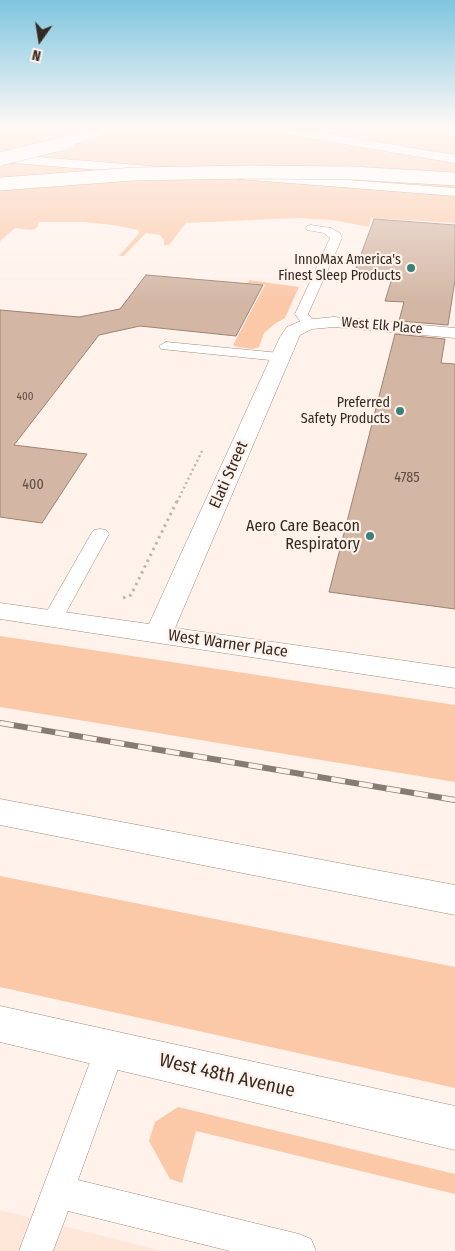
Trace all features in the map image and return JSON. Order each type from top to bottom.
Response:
[{"type":"main road","points":[[378,186],[455,192]]},
{"type":"main road","name":"West Elk Place","points":[[309,324],[334,322],[455,333]]},
{"type":"main road","name":"Elati Street","points":[[158,634],[280,357],[293,331],[309,324]]},
{"type":"main road","name":"West Warner Place","points":[[0,611],[455,678]]},
{"type":"main road","points":[[0,812],[455,900]]},
{"type":"main road","name":"West 48th Avenue","points":[[0,1024],[455,1128]]},
{"type":"lane","points":[[309,324],[301,314],[336,238],[333,232],[311,228]]},
{"type":"lane","points":[[166,346],[280,357]]},
{"type":"lane","points":[[53,618],[100,534]]},
{"type":"lane","points":[[36,1251],[110,1050]]},
{"type":"lane","points":[[59,1192],[299,1251]]},
{"type":"path","points":[[131,595],[206,443]]},
{"type":"shaded area","points":[[0,186],[455,186],[455,223],[371,218],[369,227],[333,220],[298,218],[186,223],[169,245],[164,245],[164,240],[160,235],[146,233],[124,256],[119,256],[139,233],[138,230],[83,222],[39,222],[37,228],[32,230],[15,228],[0,241]]},
{"type":"shaded area","points":[[249,280],[299,287],[285,318],[264,333],[259,347],[253,349],[233,345],[265,285],[248,283]]},
{"type":"shaded area","points":[[0,636],[455,705],[455,782],[0,707]]},
{"type":"shaded area","points":[[0,876],[455,967],[455,1088],[0,987]]},
{"type":"shaded area","points":[[178,1107],[455,1174],[455,1194],[196,1131],[182,1183],[170,1179],[149,1141],[155,1122]]},
{"type":"shaded area","points":[[0,1210],[162,1251],[0,1251]]},
{"type":"building","points":[[374,219],[455,225],[455,280],[448,325],[399,321],[404,302],[385,301],[393,275],[355,271]]},
{"type":"building","points":[[146,275],[263,285],[236,336],[140,326],[99,335],[14,445],[87,454],[42,523],[0,517],[0,310],[79,317],[120,309]]},
{"type":"building","points":[[395,334],[445,339],[441,363],[455,364],[455,609],[329,592]]},
{"type":"railway","points":[[0,723],[455,800]]},
{"type":"place","name":"InnoMax America's Finest Sleep Products","points":[[411,268]]},
{"type":"place","name":"Preferred Safety Products","points":[[400,411]]},
{"type":"place","name":"Aero Care Beacon Respiratory","points":[[370,536]]}]
